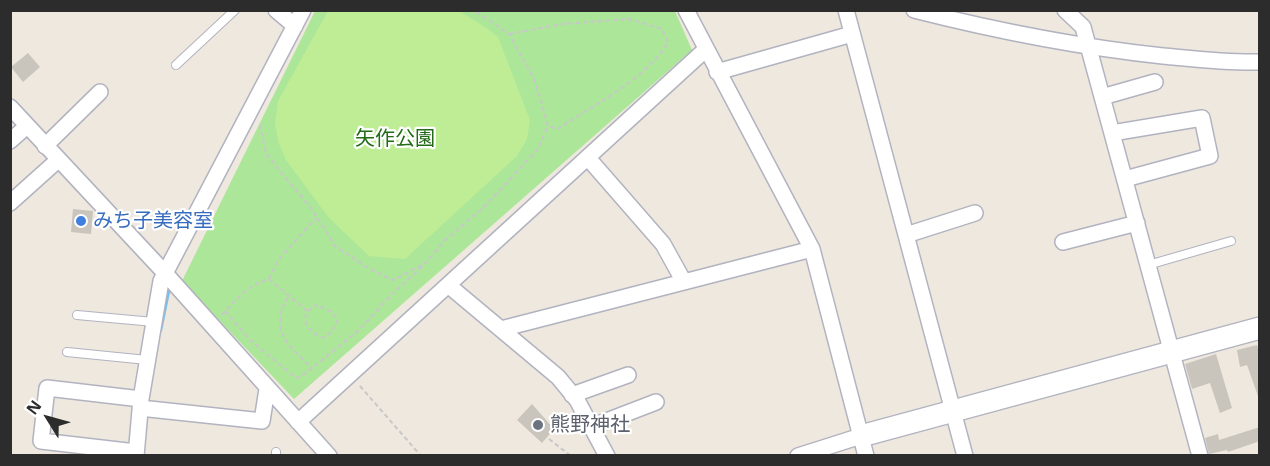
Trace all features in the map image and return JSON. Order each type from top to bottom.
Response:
[{"type":"street","points":[[276,10],[295,26]]},
{"type":"street","points":[[267,388],[262,421],[140,404],[47,388],[41,441],[136,454],[140,404],[164,272],[303,10]]},
{"type":"street","points":[[686,10],[705,50],[812,249],[864,446]]},
{"type":"street","points":[[846,10],[965,456]]},
{"type":"street","points":[[914,10],[1018,36],[1088,48],[1233,63],[1260,62]]},
{"type":"street","points":[[1065,10],[1083,27],[1200,456]]},
{"type":"street","points":[[717,72],[852,34]]},
{"type":"street","points":[[298,422],[705,50]]},
{"type":"street","points":[[1102,97],[1155,82]]},
{"type":"street","points":[[45,146],[100,92]]},
{"type":"street","points":[[10,107],[164,272],[329,456]]},
{"type":"street","points":[[1112,133],[1203,118],[1210,156],[1125,179]]},
{"type":"street","points":[[10,141],[27,126]]},
{"type":"street","points":[[588,158],[663,244],[684,282]]},
{"type":"street","points":[[10,203],[58,160]]},
{"type":"street","points":[[906,235],[975,213]]},
{"type":"street","points":[[1063,242],[1137,223]]},
{"type":"street","points":[[501,329],[812,249]]},
{"type":"street","points":[[448,285],[558,377],[572,395],[607,456]]},
{"type":"street","points":[[798,456],[864,446],[952,410],[1260,328]]},
{"type":"street","points":[[572,395],[628,375]]},
{"type":"street","points":[[591,427],[656,402]]},
{"type":"lane","points":[[176,65],[236,10]]},
{"type":"lane","points":[[1148,265],[1231,242]]},
{"type":"lane","points":[[77,315],[154,322]]},
{"type":"lane","points":[[68,352],[147,360]]},
{"type":"path","points":[[225,311],[251,341],[296,378],[360,329],[392,294],[426,263],[444,241],[484,207],[538,149],[548,126],[535,81],[508,34],[474,10]]},
{"type":"path","points":[[508,34],[563,24],[629,19],[662,29],[668,43],[650,65],[629,83],[558,129],[548,126]]},
{"type":"path","points":[[259,125],[266,154],[317,217],[334,246],[368,268],[393,280],[426,263]]},
{"type":"path","points":[[212,326],[240,294],[258,282],[269,279],[278,260],[317,217]]},
{"type":"path","points":[[269,279],[307,310]]},
{"type":"path","points":[[288,297],[280,310],[282,335],[293,351],[312,368]]},
{"type":"path","points":[[317,305],[330,310],[338,319],[333,330],[324,338],[313,333],[306,326],[304,319],[307,310],[317,305]]},
{"type":"path","points":[[350,375],[421,456]]},
{"type":"path","points":[[549,439],[571,456]]},
{"type":"green space","name":"矢作公園","points":[[315,11],[675,11],[692,50],[294,399],[182,281]]},
{"type":"green space","points":[[328,11],[459,11],[498,37],[530,120],[527,139],[517,156],[405,259],[369,256],[329,218],[286,160],[279,144],[275,124],[278,101]]},
{"type":"building","points":[[28,53],[40,67],[23,82],[11,67]]},
{"type":"building","points":[[73,209],[93,211],[91,234],[71,232]]},
{"type":"building","points":[[1257,345],[1260,355],[1258,396],[1247,365],[1240,367],[1237,350]]},
{"type":"building","points":[[1216,354],[1232,408],[1220,413],[1210,383],[1192,389],[1185,364]]},
{"type":"building","points":[[532,404],[554,429],[542,443],[517,420]]},
{"type":"building","points":[[1260,427],[1260,441],[1228,452],[1227,450],[1209,454],[1205,438],[1218,434],[1219,440]]},
{"type":"waterway","points":[[160,330],[168,291]]},
{"type":"place","name":"みち子美容室","points":[[81,221]]},
{"type":"place","name":"熊野神社","points":[[538,425]]}]
